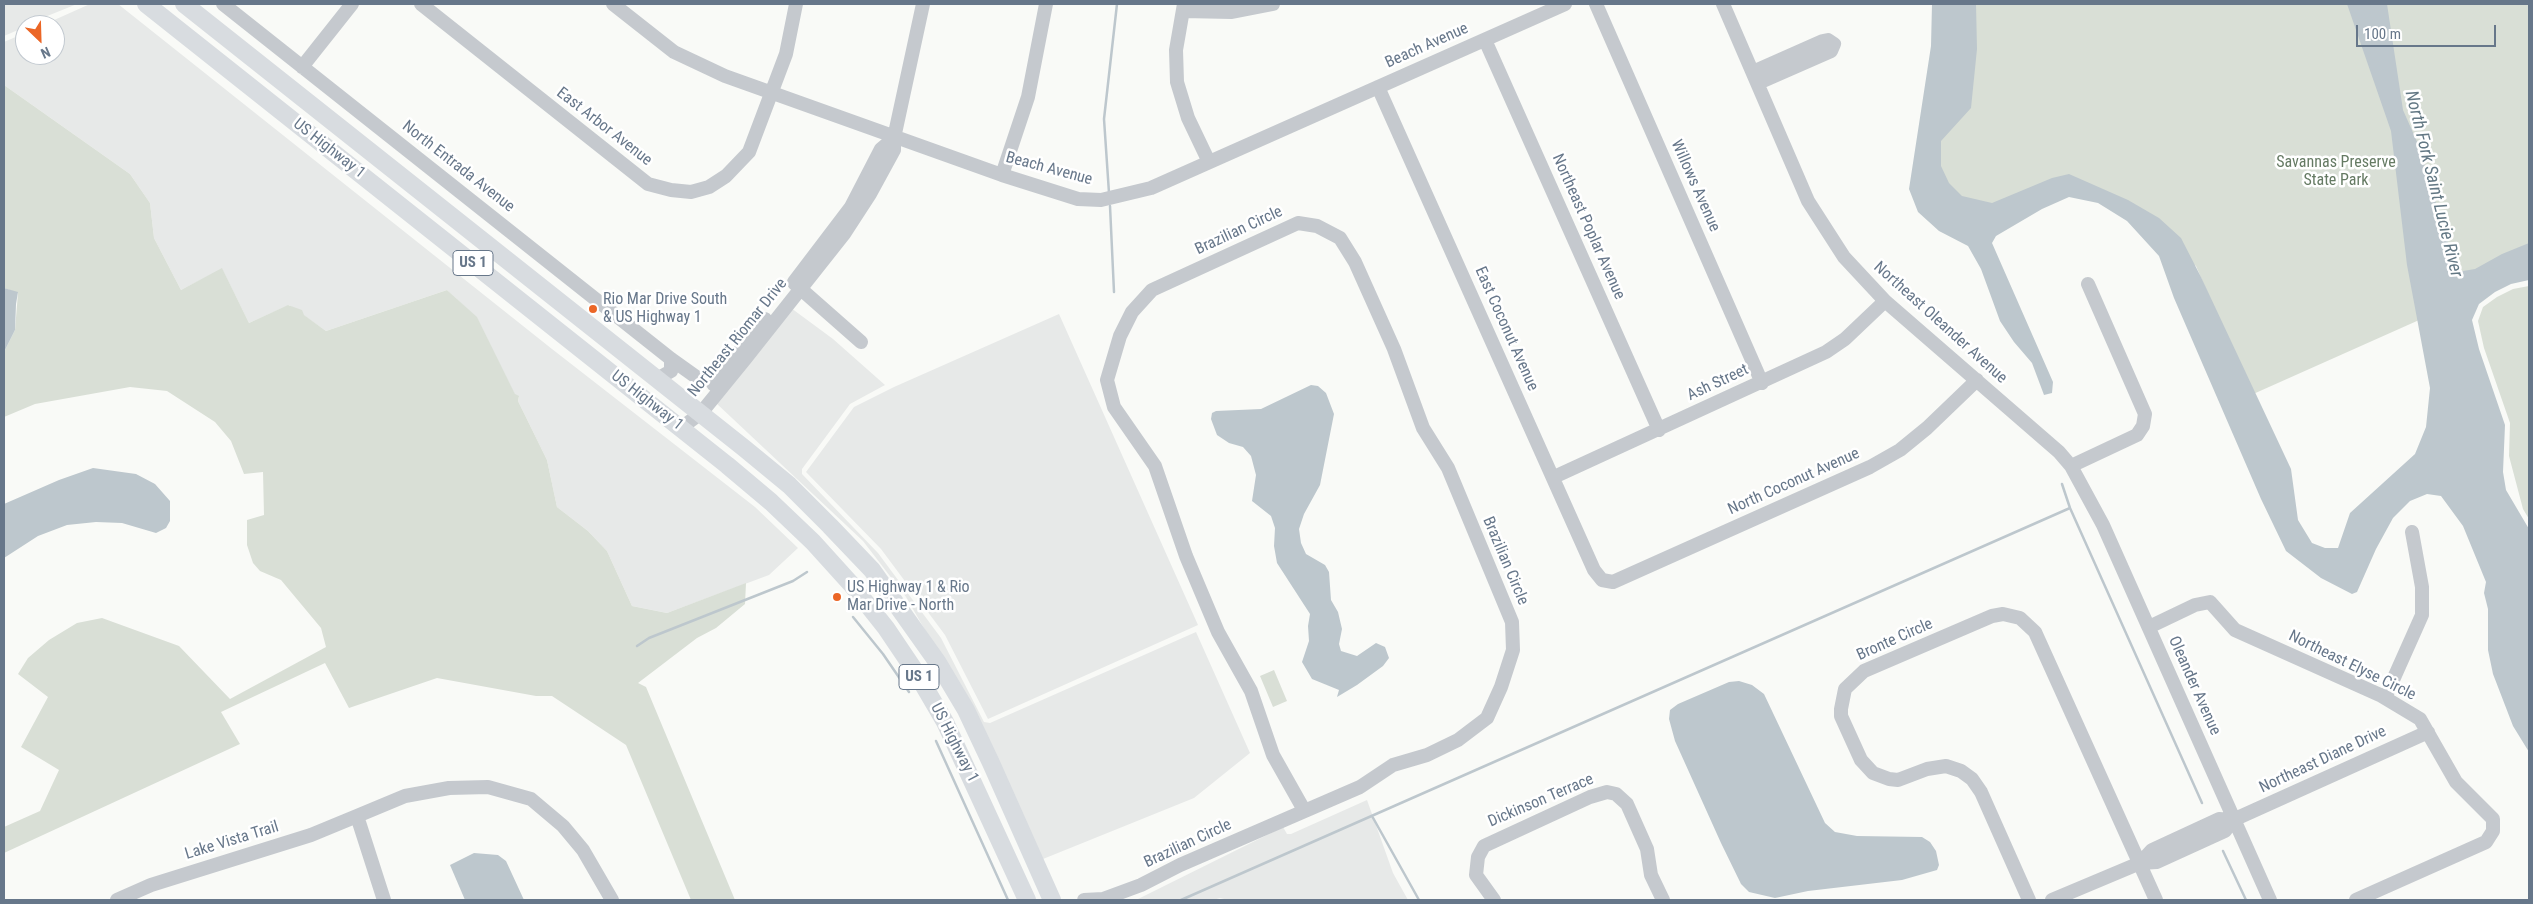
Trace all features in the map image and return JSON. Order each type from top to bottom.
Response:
[{"type":"main road","name":"US Highway 1","points":[[146,4],[681,428],[796,525],[852,584],[886,628],[917,674],[945,722],[1027,900]]},
{"type":"main road","name":"US Highway 1","points":[[184,4],[697,410],[789,485],[830,526],[872,570],[907,616],[966,710],[1052,900]]},
{"type":"main road","points":[[187,36],[218,45],[233,43]]},
{"type":"main road","points":[[223,65],[236,61],[264,68]]},
{"type":"street","name":"North Entrada Avenue","points":[[223,4],[671,359],[698,379],[715,381]]},
{"type":"street","points":[[302,66],[352,4]]},
{"type":"street","name":"East Arbor Avenue","points":[[421,4],[648,184],[671,190],[691,192],[709,188],[726,176],[749,152],[786,54],[796,4]]},
{"type":"street","name":"Beach Avenue","points":[[613,4],[674,52],[725,76],[894,138],[1002,175],[1078,199],[1101,200],[1151,188],[1565,4]]},
{"type":"street","name":"Northeast Riomar Drive","points":[[697,410],[715,381],[844,234],[870,194],[894,150],[894,138],[923,4]]},
{"type":"street","points":[[1002,175],[1028,97],[1046,4]]},
{"type":"street","points":[[1209,162],[1188,118],[1176,82],[1176,50],[1184,7],[1232,12],[1273,4]]},
{"type":"street","name":"Willows Avenue","points":[[1596,4],[1762,382]]},
{"type":"street","name":"Northeast Oleander Avenue","points":[[1723,4],[1808,201],[1844,257],[1884,301],[2058,452],[2071,466],[2083,487]]},
{"type":"street","name":"Northeast Poplar Avenue","points":[[1485,40],[1659,430]]},
{"type":"street","points":[[1828,40],[1834,44],[1831,51],[1756,78],[1823,41],[1828,40]]},
{"type":"street","name":"East Coconut Avenue","points":[[1378,87],[1594,570],[1606,582]]},
{"type":"street","name":"Brazilian Circle","points":[[1084,900],[1103,899],[1141,885],[1304,810],[1360,787],[1393,765],[1427,755],[1458,740],[1487,718],[1501,687],[1513,650],[1512,622],[1448,468],[1423,428],[1394,349],[1355,262],[1340,238],[1318,226],[1298,223],[1152,290],[1132,312],[1124,328],[1107,380],[1114,407],[1155,466],[1186,556],[1218,632],[1251,691],[1274,755],[1304,810]]},
{"type":"street","points":[[2071,466],[2137,435],[2143,426],[2146,414],[2088,284]]},
{"type":"street","points":[[797,286],[861,342]]},
{"type":"street","name":"Northeast Riomar Drive","points":[[681,428],[797,286]]},
{"type":"street","name":"Ash Street","points":[[1554,477],[1826,352],[1845,339],[1884,301]]},
{"type":"street","points":[[657,379],[671,371],[671,359]]},
{"type":"street","name":"North Coconut Avenue","points":[[1606,582],[1622,578],[1870,467],[1900,450],[1927,428],[1977,380]]},
{"type":"street","name":"Oleander Avenue","points":[[2083,487],[2104,524],[2233,820],[2270,900]]},
{"type":"street","points":[[2385,698],[2422,615],[2422,587],[2412,532]]},
{"type":"street","name":"Northeast Elyse Circle","points":[[2149,627],[2195,604],[2210,602],[2234,630],[2385,698],[2420,719],[2456,782],[2493,819],[2494,831],[2486,842],[2356,900]]},
{"type":"street","name":"Bronte Circle","points":[[2029,900],[1981,792],[1967,775],[1954,768],[1938,766],[1908,778],[1889,779],[1873,773],[1865,767],[1842,716],[1842,695],[1855,678],[1864,671],[1992,616],[2009,615],[2026,622],[2042,645],[2156,900]]},
{"type":"street","name":"Northeast Diane Drive","points":[[2052,900],[2140,863],[2157,862],[2226,830],[2233,820],[2428,732]]},
{"type":"street","name":"Lake Vista Trail","points":[[117,900],[151,885],[311,835],[405,796],[449,788],[488,787],[531,799],[568,832],[583,850],[612,900]]},
{"type":"street","name":"Dickinson Terrace","points":[[1494,900],[1476,875],[1478,857],[1484,846],[1590,797],[1606,792],[1616,794],[1627,804],[1647,849],[1651,875],[1663,900]]},
{"type":"street","points":[[357,816],[384,900]]},
{"type":"shaded area","points":[[4,4],[77,4],[50,15],[15,15],[15,31],[4,36]]},
{"type":"shaded area","points":[[90,4],[118,4],[552,349],[755,507],[798,548],[769,575],[667,613],[632,606],[607,551],[588,531],[557,507],[547,460],[518,401],[519,397],[515,395],[477,318],[447,290],[326,331],[289,305],[249,323],[222,269],[181,290],[154,238],[150,203],[130,174],[4,85],[4,42],[15,37],[15,65],[65,65],[65,15]]},
{"type":"shaded area","points":[[1932,4],[1976,4],[1977,49],[1971,108],[1941,141],[1941,166],[1949,183],[1962,196],[1992,203],[2052,178],[2069,174],[2128,200],[2159,218],[2181,238],[2291,469],[2298,520],[2312,543],[2325,548],[2338,548],[2350,513],[2415,454],[2426,427],[2430,388],[2407,265],[2391,131],[2347,4],[2387,4],[2403,110],[2418,144],[2457,272],[2475,269],[2502,254],[2529,243],[2529,280],[2511,284],[2495,292],[2479,304],[2472,320],[2479,349],[2505,425],[2503,472],[2506,490],[2529,529],[2529,752],[2513,726],[2493,674],[2488,650],[2488,609],[2484,593],[2486,582],[2463,526],[2441,496],[2427,494],[2410,501],[2393,518],[2376,549],[2357,592],[2352,594],[2321,578],[2286,551],[2261,499],[2174,298],[2159,256],[2127,221],[2098,203],[2069,197],[2042,209],[1996,236],[1992,243],[2053,382],[2052,393],[2044,395],[2032,363],[2014,342],[2000,321],[1981,269],[1968,246],[1939,231],[1918,212],[1909,189],[1931,46]]},
{"type":"shaded area","points":[[4,288],[18,292],[15,330],[4,352]]},
{"type":"shaded area","points":[[791,308],[833,339],[885,385],[850,404],[802,469],[802,474],[878,553],[941,638],[984,722],[990,723],[1196,632],[1250,753],[1194,798],[1043,859],[970,708],[906,597],[863,541],[716,403]]},
{"type":"shaded area","points":[[1059,314],[1198,625],[988,719],[945,635],[881,549],[806,472],[854,407],[894,387]]},
{"type":"shaded area","points":[[1311,385],[1318,386],[1326,393],[1334,414],[1320,485],[1304,514],[1299,529],[1301,543],[1306,554],[1325,565],[1329,572],[1331,600],[1338,612],[1342,629],[1339,644],[1341,651],[1357,656],[1376,643],[1385,647],[1389,658],[1383,666],[1337,697],[1339,690],[1312,679],[1302,662],[1309,641],[1308,626],[1310,614],[1277,563],[1274,546],[1275,528],[1271,516],[1252,501],[1256,475],[1251,456],[1243,447],[1229,443],[1217,435],[1211,419],[1212,413],[1216,411],[1261,409]]},
{"type":"shaded area","points":[[93,468],[136,474],[155,484],[170,501],[170,521],[166,528],[156,533],[122,523],[96,522],[67,525],[38,536],[4,558],[4,504],[59,480]]},
{"type":"shaded area","points":[[1739,681],[1752,685],[1764,694],[1825,823],[1835,832],[1857,836],[1922,837],[1930,842],[1936,851],[1939,865],[1937,870],[1902,880],[1808,891],[1775,898],[1749,892],[1741,884],[1721,843],[1675,741],[1669,719],[1670,710],[1678,704],[1729,682]]},
{"type":"shaded area","points":[[1367,800],[1393,873],[1408,900],[1228,900],[1220,898],[1213,900],[1136,900],[1283,827],[1287,834],[1291,834]]},
{"type":"shaded area","points":[[474,853],[498,855],[506,861],[524,900],[465,900],[450,865]]},
{"type":"green space","name":"Savannas Preserve State Park","points":[[1951,4],[2529,4],[2529,271],[2251,395],[2196,266],[2096,193],[2059,190],[1985,217],[1931,185]]},
{"type":"green space","points":[[4,85],[130,174],[150,203],[154,238],[181,290],[222,268],[249,323],[288,305],[302,310],[304,315],[326,331],[447,290],[477,317],[515,394],[519,396],[518,401],[547,460],[557,507],[588,531],[607,551],[632,606],[667,613],[746,583],[745,604],[716,628],[697,638],[638,683],[646,687],[735,900],[691,900],[626,745],[552,696],[536,696],[437,678],[349,708],[325,663],[221,712],[240,744],[4,853],[4,827],[40,811],[59,770],[21,747],[48,697],[18,674],[28,658],[49,640],[77,623],[102,618],[179,646],[230,699],[326,647],[321,628],[281,580],[260,571],[253,563],[247,545],[247,520],[264,515],[263,472],[244,474],[231,441],[215,422],[167,391],[130,387],[35,404],[4,417],[4,352],[15,330],[18,293],[4,288]]},
{"type":"green space","points":[[2529,286],[2529,519],[2523,509],[2509,456],[2510,423],[2484,348],[2478,321],[2483,307],[2497,297],[2513,289]]},
{"type":"green space","points":[[1274,670],[1287,701],[1273,707],[1260,676]]},
{"type":"waterway","points":[[1109,193],[1104,119],[1117,4]]},
{"type":"waterway","points":[[1110,206],[1114,292]]},
{"type":"waterway","points":[[2062,484],[2070,508],[2202,803]]},
{"type":"waterway","points":[[1181,900],[2070,508]]},
{"type":"waterway","points":[[637,646],[649,638],[793,581],[807,572]]},
{"type":"waterway","points":[[853,617],[883,654],[909,692]]},
{"type":"waterway","points":[[936,741],[1008,900]]},
{"type":"waterway","points":[[1372,816],[1419,900]]},
{"type":"waterway","points":[[2223,851],[2246,900]]},
{"type":"place","name":"Rio Mar Drive South & US Highway 1","points":[[593,309]]},
{"type":"place","name":"US Highway 1 & Rio Mar Drive - North","points":[[837,597]]},
{"type":"water label","name":"North Fork Saint Lucie River","points":[[2433,184]]}]
